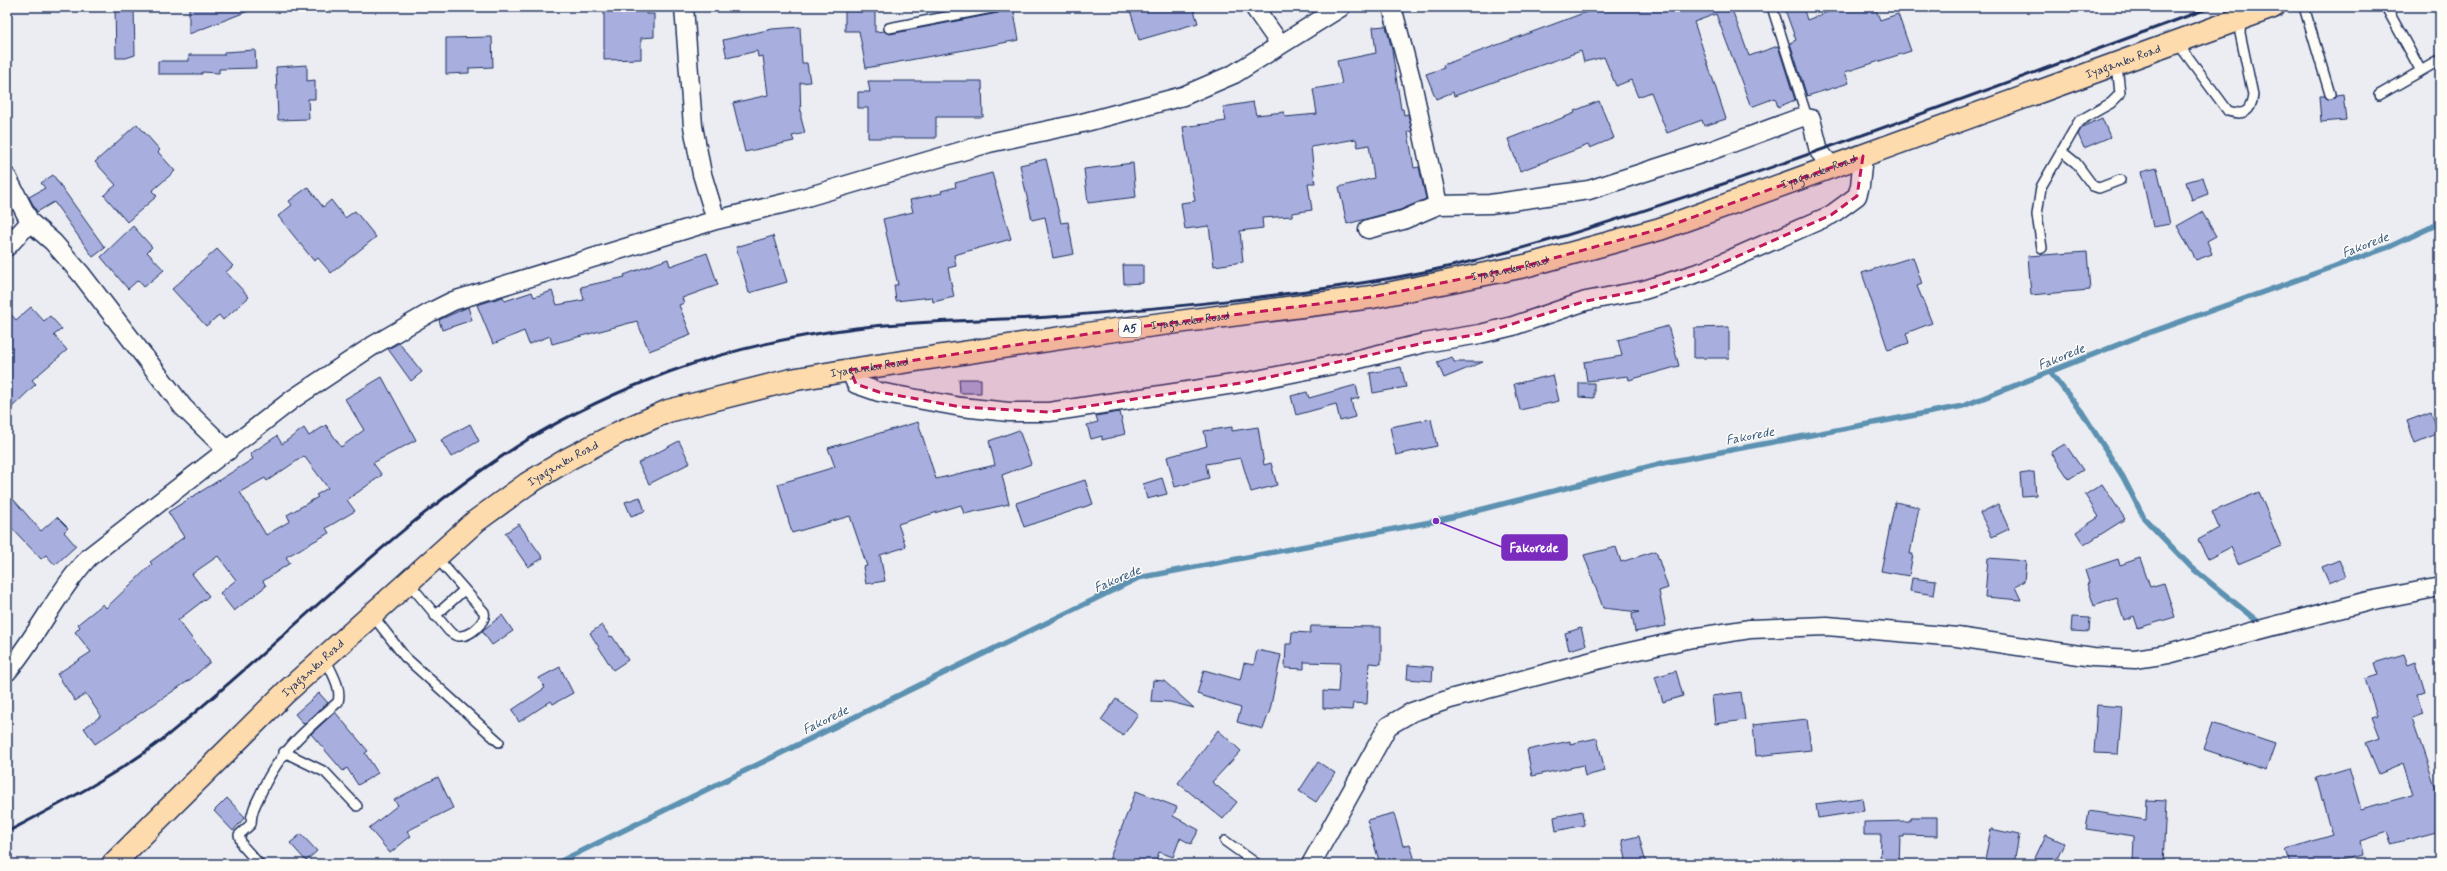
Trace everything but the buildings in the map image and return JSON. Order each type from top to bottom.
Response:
[{"type":"highway","name":"Iyaganku Road","points":[[113,864],[285,694],[476,522],[527,484],[620,432],[668,411],[791,380],[850,370],[1108,331],[1372,297],[1525,266],[1660,229],[2273,7]]},
{"type":"street","points":[[684,7],[693,126],[702,174],[716,220]]},
{"type":"street","points":[[1254,7],[1280,44]]},
{"type":"street","points":[[7,672],[45,619],[69,579],[89,557],[228,451],[293,399],[374,345],[431,312],[476,294],[716,220],[793,201],[989,143],[1082,123],[1183,96],[1234,74],[1341,7]]},
{"type":"street","points":[[1392,7],[1412,83],[1438,205]]},
{"type":"street","points":[[1368,229],[1403,220],[1438,205],[1490,204],[1589,190],[1710,152],[1808,117],[1813,124],[1818,151],[1832,167]]},
{"type":"street","points":[[850,370],[856,384],[879,392],[961,406],[1010,412],[1048,412],[1247,382],[1347,362],[1424,343],[1480,334],[1513,326],[1586,301],[1644,290],[1704,271],[1831,215],[1857,196],[1860,186],[1863,156]]},
{"type":"street","points":[[7,177],[30,222],[53,242],[82,274],[183,407],[228,451]]},
{"type":"street","points":[[7,247],[30,222]]},
{"type":"street","points":[[1311,864],[1388,726],[1412,712],[1450,699],[1612,656],[1692,638],[1750,629],[1827,626],[1957,637],[2093,657],[2135,658],[2168,654],[2368,601],[2440,586]]},
{"type":"lane","points":[[889,28],[997,7]]},
{"type":"lane","points":[[1772,7],[1808,117]]},
{"type":"lane","points":[[2304,7],[2330,94]]},
{"type":"lane","points":[[2386,7],[2421,71]]},
{"type":"lane","points":[[2177,42],[2228,111],[2237,114],[2245,112],[2252,105],[2253,95],[2240,33],[2241,19]]},
{"type":"lane","points":[[2379,95],[2440,60]]},
{"type":"lane","points":[[2042,248],[2038,232],[2038,200],[2041,187],[2079,121],[2111,103],[2120,94],[2117,64]]},
{"type":"lane","points":[[2061,151],[2076,163],[2093,186],[2099,188],[2120,180]]},
{"type":"lane","points":[[408,582],[449,631],[460,636],[483,623],[485,618],[484,612],[436,557]]},
{"type":"lane","points":[[435,616],[464,590]]},
{"type":"lane","points":[[373,616],[405,657],[499,742]]},
{"type":"lane","points":[[259,864],[242,845],[239,835],[251,824],[251,815],[270,772],[284,752],[338,702],[340,694],[338,686],[325,658]]},
{"type":"lane","points":[[284,752],[325,772],[357,806]]},
{"type":"lane","points":[[1225,841],[1257,864]]},
{"type":"highlighted area","points":[[1863,156],[1857,196],[1831,215],[1704,271],[1644,290],[1586,301],[1480,334],[1424,343],[1247,382],[1049,412],[961,407],[879,392],[856,384],[850,370],[1108,331],[1372,297],[1525,266],[1660,229]]},
{"type":"waterway","name":"Fakorede","points":[[555,864],[1138,578],[1436,521],[1663,463],[1963,406],[2140,336],[2389,247],[2440,223]]},
{"type":"waterway","points":[[2050,372],[2082,412],[2123,477],[2144,518],[2191,567],[2262,625]]},
{"type":"railway","points":[[7,832],[107,777],[163,739],[208,702],[386,545],[478,472],[527,440],[561,421],[614,395],[669,372],[715,357],[761,345],[832,331],[904,323],[1049,317],[1137,310],[1311,290],[1398,277],[1439,269],[1481,259],[1562,236],[1723,184],[1907,119],[2212,7]]},
{"type":"place","name":"Fakorede","points":[[1436,521]]}]
